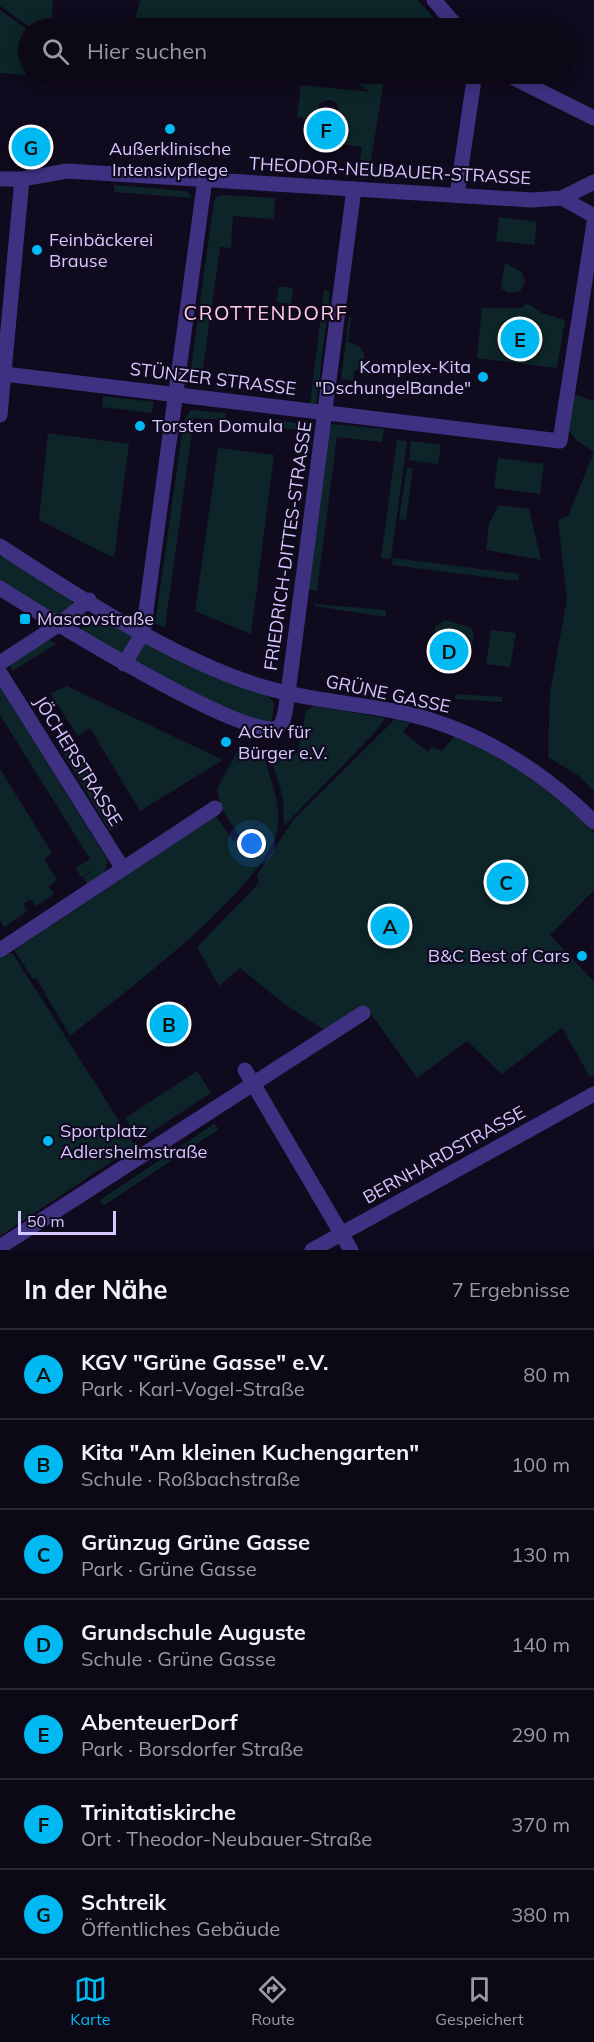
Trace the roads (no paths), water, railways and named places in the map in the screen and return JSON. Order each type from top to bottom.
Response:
[{"type":"street","points":[[434,0],[449,18]]},
{"type":"street","points":[[457,195],[474,84]]},
{"type":"street","points":[[526,84],[594,118]]},
{"type":"street","name":"THEODOR-NEUBAUER-STRASSE","points":[[0,179],[22,179],[67,171],[531,200],[562,198],[594,182]]},
{"type":"street","points":[[0,413],[22,179]]},
{"type":"street","points":[[0,588],[58,626],[124,664],[143,633],[205,179]]},
{"type":"street","name":"FRIEDRICH-DITTES-STRASSE","points":[[124,664],[194,700],[245,722],[272,729],[279,727],[283,722],[354,189]]},
{"type":"street","points":[[562,198],[594,216]]},
{"type":"street","points":[[587,315],[594,224]]},
{"type":"street","name":"STÜNZER STRASSE","points":[[4,374],[560,441],[587,315]]},
{"type":"street","name":"GRÜNE GASSE","points":[[0,546],[143,633],[218,670],[260,686],[397,712],[437,722],[468,734],[534,772],[566,795],[594,822]]},
{"type":"street","points":[[0,663],[58,626],[89,600]]},
{"type":"street","name":"JÖCHERSTRASSE","points":[[0,673],[123,869]]},
{"type":"street","points":[[0,950],[215,808]]},
{"type":"street","points":[[0,1247],[249,1077],[363,1013]]},
{"type":"street","points":[[249,1077],[351,1250]]},
{"type":"street","name":"BERNHARDSTRASSE","points":[[312,1250],[594,1094]]},
{"type":"place","name":"Außerklinische Intensivpflege","points":[[170,129]]},
{"type":"place","name":"Trinitatiskirche","points":[[326,130]]},
{"type":"place","name":"Schtreik","points":[[31,147]]},
{"type":"place","name":"Feinbäckerei Brause","points":[[37,250]]},
{"type":"place","name":"AbenteuerDorf","points":[[520,339]]},
{"type":"place","name":"Komplex-Kita \"DschungelBande\"","points":[[483,377]]},
{"type":"place","name":"Torsten Domula","points":[[140,426]]},
{"type":"place","name":"Mascovstraße","points":[[25,619]]},
{"type":"place","name":"Grundschule Auguste","points":[[449,651]]},
{"type":"place","name":"ACtiv für Bürger e.V.","points":[[226,742]]},
{"type":"place","name":"Grünzug Grüne Gasse","points":[[506,882]]},
{"type":"place","name":"KGV \"Grüne Gasse\" e.V.","points":[[390,926]]},
{"type":"place","name":"B&C Best of Cars","points":[[582,956]]},
{"type":"place","name":"Kita \"Am kleinen Kuchengarten\"","points":[[169,1024]]},
{"type":"place","name":"Sportplatz Adlershelmstraße","points":[[48,1141]]},
{"type":"district","name":"CROTTENDORF","points":[[266,313]]}]
